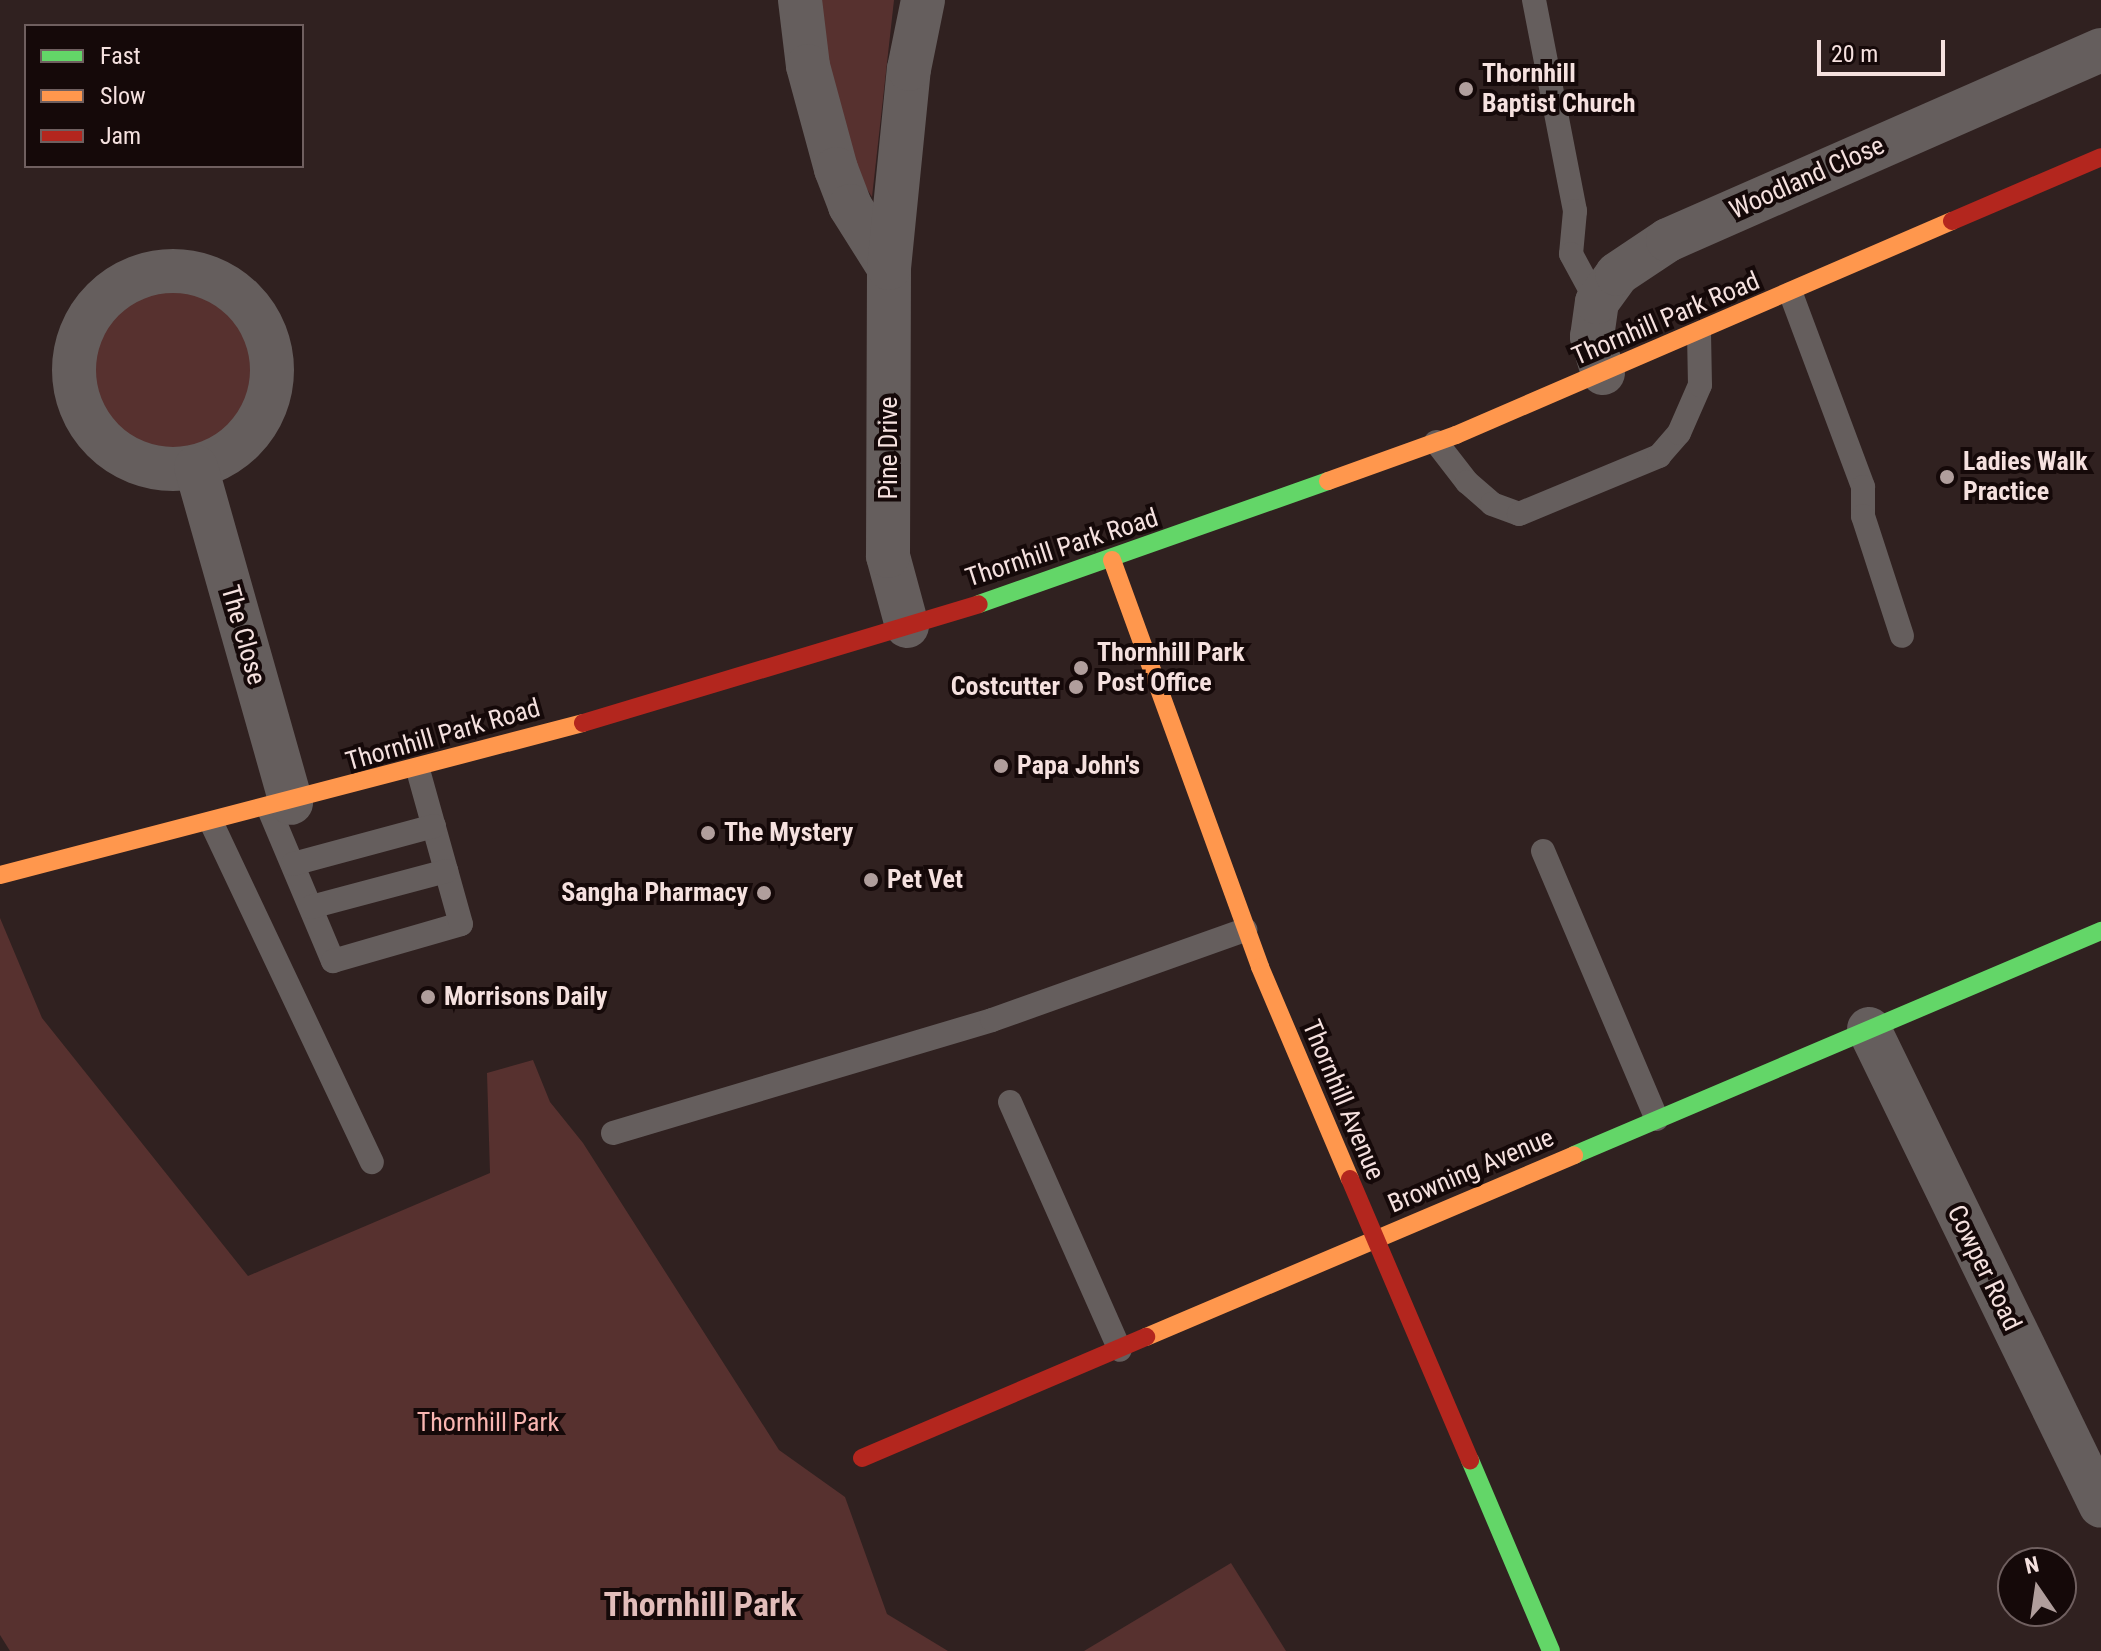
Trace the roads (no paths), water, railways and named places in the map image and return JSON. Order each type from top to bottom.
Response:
[{"type":"street","points":[[800,0],[808,66],[836,169],[850,206],[889,268]]},
{"type":"street","name":"Pine Drive","points":[[907,626],[888,556],[889,268],[909,69],[923,0]]},
{"type":"street","name":"Woodland Close","points":[[1597,302],[1617,274],[1668,240],[2101,50]]},
{"type":"street","name":"Thornhill Park Road","points":[[0,875],[418,770],[907,626],[1112,560],[1436,442],[1699,334],[2101,157]]},
{"type":"street","points":[[172,270],[209,276],[235,291],[256,314],[270,344],[273,380],[262,415],[236,447],[196,467],[152,467],[108,446],[84,416],[73,378],[78,336],[96,306],[130,279],[172,270]]},
{"type":"street","points":[[1597,302],[1592,337],[1603,373]]},
{"type":"street","name":"The Close","points":[[196,467],[280,806]]},
{"type":"street","name":"Thornhill Avenue","points":[[1112,560],[1245,930],[1374,1241],[1551,1651]]},
{"type":"street","name":"Browning Avenue","points":[[862,1458],[2101,931]]},
{"type":"street","name":"Cowper Road","points":[[1869,1029],[2101,1506]]},
{"type":"lane","points":[[1534,0],[1575,211],[1571,254],[1597,302]]},
{"type":"lane","points":[[1791,294],[1863,487],[1863,516],[1902,636]]},
{"type":"lane","points":[[1436,442],[1467,482],[1492,504],[1519,514],[1659,456],[1679,433],[1700,385],[1699,334]]},
{"type":"lane","points":[[280,806],[293,864],[333,961],[461,924],[418,770]]},
{"type":"lane","points":[[212,824],[372,1162]]},
{"type":"lane","points":[[293,864],[434,826]]},
{"type":"lane","points":[[1543,851],[1657,1119]]},
{"type":"lane","points":[[311,907],[446,871]]},
{"type":"lane","points":[[613,1133],[992,1020],[1245,930]]},
{"type":"lane","points":[[1010,1102],[1120,1350]]},
{"type":"place","name":"Thornhill Baptist Church","points":[[1466,89]]},
{"type":"place","name":"Ladies Walk Practice","points":[[1947,477]]},
{"type":"place","name":"Thornhill Park Post Office","points":[[1081,668]]},
{"type":"place","name":"Costcutter","points":[[1076,687]]},
{"type":"place","name":"Papa John's","points":[[1001,766]]},
{"type":"place","name":"The Mystery","points":[[708,833]]},
{"type":"place","name":"Pet Vet","points":[[871,880]]},
{"type":"place","name":"Sangha Pharmacy","points":[[764,893]]},
{"type":"place","name":"Morrisons Daily","points":[[428,997]]},
{"type":"district","name":"Thornhill Park","points":[[700,1605]]}]
